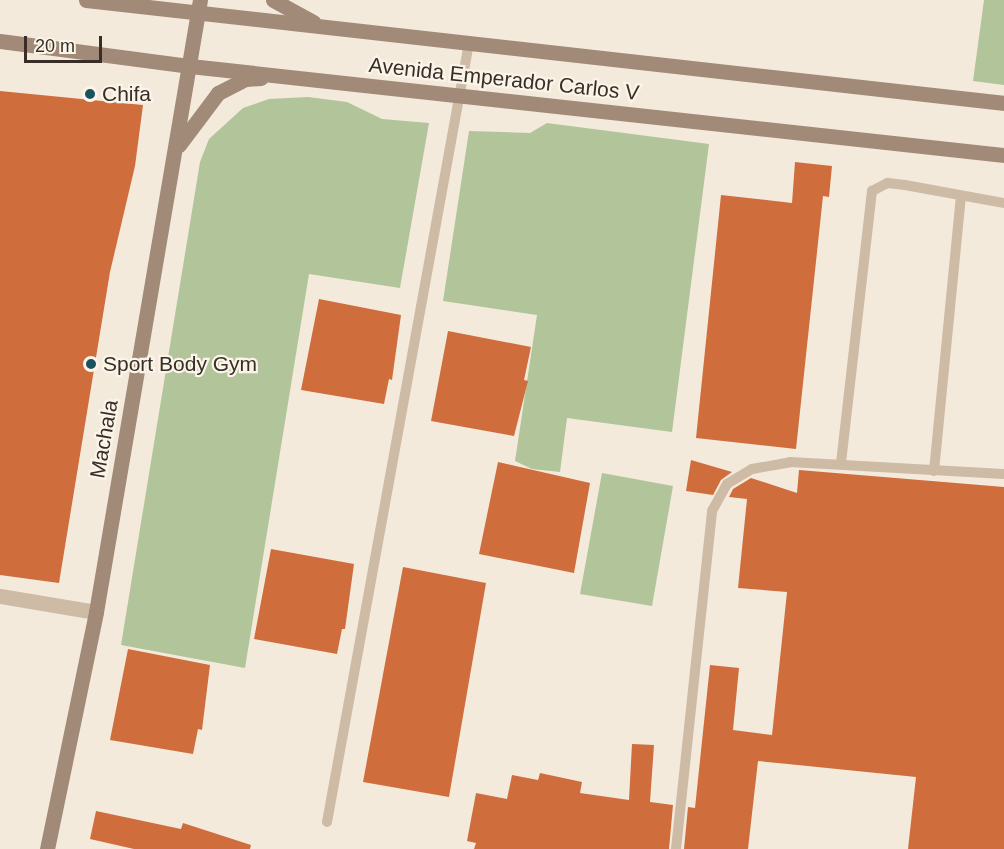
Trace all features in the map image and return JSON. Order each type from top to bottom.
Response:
[{"type":"main road","name":"Avenida Emperador Carlos V","points":[[93,0],[199,6],[321,26],[1004,103]]},
{"type":"main road","points":[[273,0],[321,26]]},
{"type":"main road","name":"Machala","points":[[47,849],[96,612],[199,6]]},
{"type":"main road","name":"Avenida Emperador Carlos V","points":[[0,41],[190,66],[1004,155]]},
{"type":"main road","points":[[176,150],[218,93],[246,79],[285,76]]},
{"type":"street","points":[[0,596],[96,612]]},
{"type":"lane","points":[[327,822],[469,43]]},
{"type":"lane","points":[[841,463],[868,199],[879,185],[888,183],[1004,203]]},
{"type":"lane","points":[[934,471],[961,196]]},
{"type":"lane","points":[[676,849],[712,510],[727,484],[752,469],[790,462],[841,463],[1004,474]]},
{"type":"green space","points":[[984,0],[1004,0],[1004,85],[973,81]]},
{"type":"green space","points":[[308,97],[347,102],[382,119],[429,123],[400,288],[309,274],[245,668],[121,645],[200,162],[209,139],[243,108],[269,99]]},
{"type":"green space","points":[[547,123],[709,144],[672,432],[567,418],[560,472],[532,469],[515,461],[537,315],[443,301],[469,131],[530,133]]},
{"type":"green space","points":[[602,473],[673,486],[652,606],[580,594]]},
{"type":"building","points":[[0,91],[143,105],[135,166],[110,272],[59,583],[0,575]]},
{"type":"building","points":[[795,162],[832,166],[829,197],[823,196],[796,449],[696,438],[721,195],[792,203]]},
{"type":"building","points":[[319,299],[401,315],[392,380],[389,379],[384,404],[301,390]]},
{"type":"building","points":[[448,331],[531,347],[524,380],[528,381],[514,436],[431,421]]},
{"type":"building","points":[[691,460],[732,472],[721,480],[713,495],[686,491]]},
{"type":"building","points":[[498,462],[590,483],[574,573],[479,554]]},
{"type":"building","points":[[799,470],[1004,487],[1004,849],[908,849],[916,777],[758,761],[748,849],[684,849],[688,807],[695,808],[710,665],[739,668],[733,730],[772,735],[787,592],[738,588],[747,499],[729,497],[733,489],[751,478],[797,493]]},
{"type":"building","points":[[271,549],[354,564],[345,629],[342,629],[337,654],[254,639]]},
{"type":"building","points":[[403,567],[486,583],[449,797],[363,782]]},
{"type":"building","points":[[128,649],[210,665],[202,730],[198,729],[193,754],[110,740]]},
{"type":"building","points":[[632,744],[654,745],[650,802],[673,805],[669,849],[474,849],[476,843],[467,841],[476,793],[507,799],[512,775],[538,780],[540,773],[582,782],[580,793],[629,800]]},
{"type":"building","points":[[96,811],[181,829],[183,823],[251,845],[250,849],[134,849],[90,839]]},
{"type":"place","name":"Chifa","points":[[90,94]]},
{"type":"place","name":"Sport Body Gym","points":[[91,364]]}]
